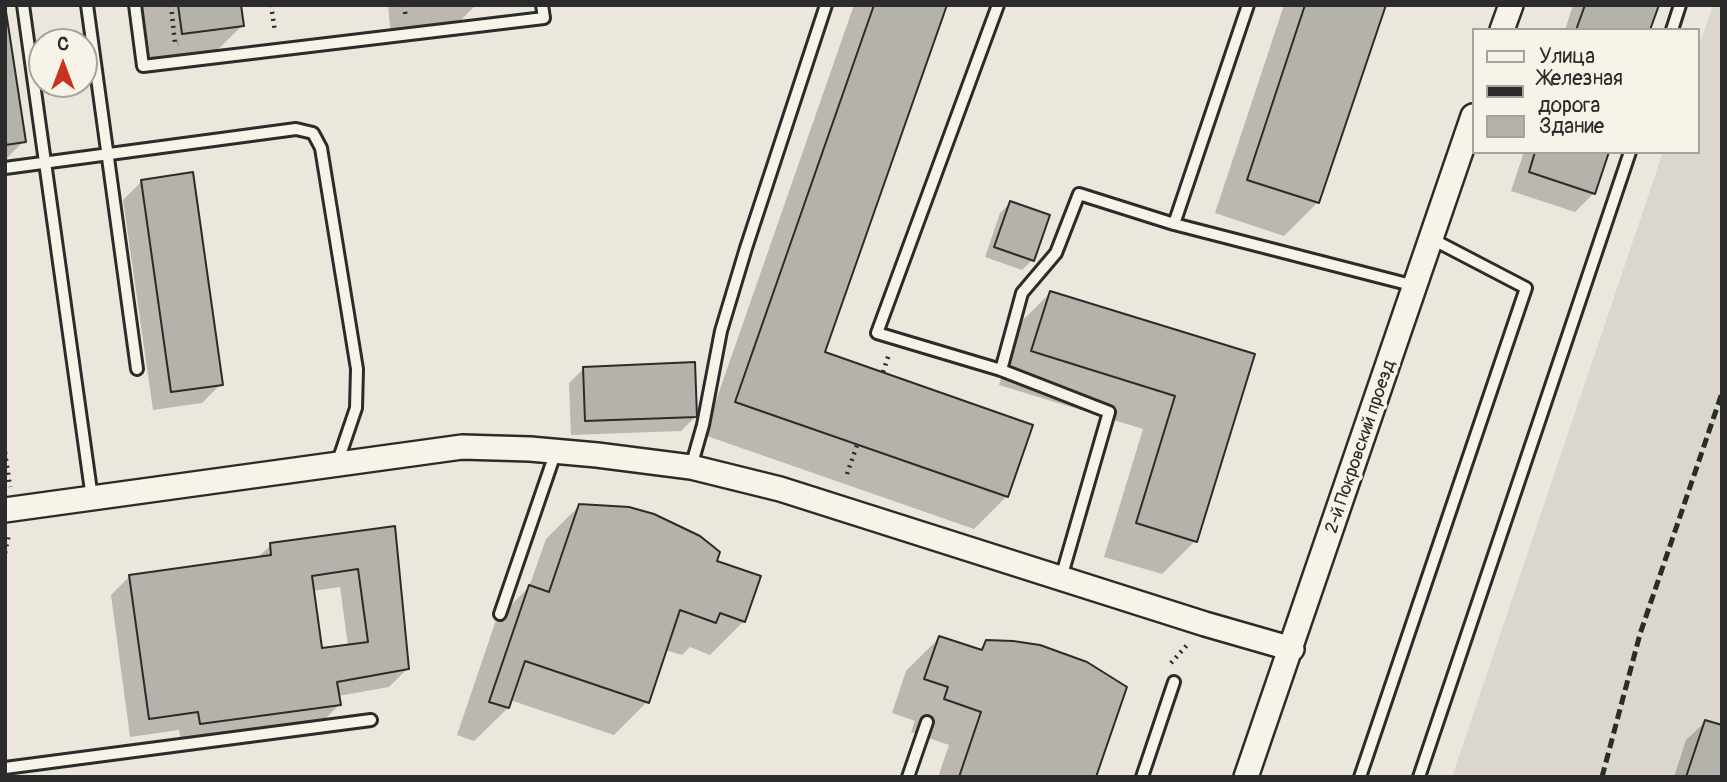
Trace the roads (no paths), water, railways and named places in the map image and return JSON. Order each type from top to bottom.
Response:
[{"type":"street","points":[[1503,28],[1511,5]]},
{"type":"street","name":"2-й Покровский проезд","points":[[1246,777],[1472,119]]},
{"type":"street","points":[[5,510],[462,447],[556,451],[691,467],[780,489],[1292,649]]},
{"type":"lane","points":[[23,5],[93,499]]},
{"type":"lane","points":[[88,5],[136,369]]},
{"type":"lane","points":[[135,5],[143,66],[544,18],[542,5]]},
{"type":"lane","points":[[691,467],[703,425],[720,331],[826,5]]},
{"type":"lane","points":[[998,5],[877,333],[1002,370],[1109,412],[1061,578]]},
{"type":"lane","points":[[1174,224],[1248,5]]},
{"type":"lane","points":[[1673,28],[1680,5]]},
{"type":"lane","points":[[5,168],[296,129],[313,133],[321,148],[357,369],[356,408],[337,464]]},
{"type":"lane","points":[[1419,777],[1629,154]]},
{"type":"lane","points":[[1002,370],[1022,293],[1056,253],[1079,194],[1174,224],[1415,286]]},
{"type":"lane","points":[[1360,777],[1526,288],[1432,239]]},
{"type":"lane","points":[[500,614],[556,451]]},
{"type":"lane","points":[[1142,777],[1174,682]]},
{"type":"lane","points":[[5,768],[371,720]]},
{"type":"lane","points":[[908,777],[927,722]]},
{"type":"railway","points":[[1602,777],[1640,634],[1722,393]]}]
